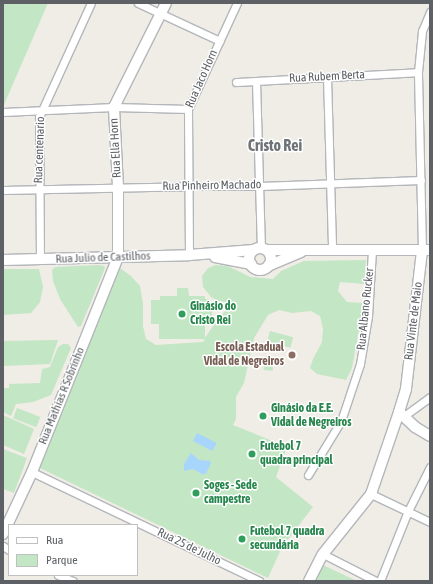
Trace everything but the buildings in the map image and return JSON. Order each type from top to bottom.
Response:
[{"type":"main road","name":"Rua Ella Horn","points":[[118,257],[118,188],[114,107],[166,3]]},
{"type":"main road","name":"Rua Julio de Castilhos","points":[[3,260],[189,255],[261,249],[426,250]]},
{"type":"main road","points":[[261,249],[272,260],[268,266],[259,270],[250,264],[250,256],[261,249]]},
{"type":"main road","name":"Rua Julio de Castilhos","points":[[268,266],[306,250]]},
{"type":"main road","name":"Rua Vinte de Maio","points":[[309,581],[323,554],[371,494],[402,414],[426,250]]},
{"type":"main road","name":"Rua Julio de Castilhos","points":[[204,254],[250,264]]},
{"type":"main road","name":"Rua Mathias R Sobrinho","points":[[3,534],[32,472],[118,257]]},
{"type":"main road","points":[[402,414],[415,427],[430,436]]},
{"type":"street","name":"Rua centenario","points":[[40,260],[38,190],[39,117],[92,3]]},
{"type":"street","points":[[138,3],[220,40]]},
{"type":"street","name":"Rua Jaco Horn","points":[[189,255],[187,186],[188,109],[236,3]]},
{"type":"street","name":"Rua Vinte de Maio","points":[[426,250],[421,180],[418,72],[422,31],[430,12]]},
{"type":"street","name":"Rua Rubem Berta","points":[[236,82],[418,72]]},
{"type":"street","points":[[327,77],[332,249]]},
{"type":"street","points":[[256,81],[261,249]]},
{"type":"street","points":[[3,112],[114,107],[188,109]]},
{"type":"street","name":"Rua Pinheiro Machado","points":[[3,190],[260,186],[421,180]]},
{"type":"street","name":"Rua Albano Rucker","points":[[308,475],[341,421],[360,364],[368,316],[372,250]]},
{"type":"street","points":[[402,414],[430,397]]},
{"type":"street","points":[[380,581],[408,511],[430,467]]},
{"type":"street","name":"Rua 25 de Julho","points":[[32,472],[259,581]]},
{"type":"street","points":[[371,494],[430,522]]},
{"type":"street","points":[[323,554],[376,581]]},
{"type":"street","points":[[60,576],[72,581]]},
{"type":"green space","points":[[3,3],[48,3],[3,107]]},
{"type":"green space","points":[[366,260],[364,284],[340,282],[338,291],[347,302],[362,303],[361,318],[352,368],[346,380],[317,374],[310,368],[322,342],[323,329],[320,316],[311,311],[292,313],[279,310],[268,315],[254,338],[244,383],[236,397],[236,419],[233,425],[287,447],[276,477],[313,507],[282,547],[268,578],[40,468],[120,268],[131,276],[140,286],[143,304],[143,326],[146,339],[156,345],[203,342],[205,339],[159,339],[159,324],[151,324],[151,300],[160,300],[160,296],[177,296],[177,288],[188,288],[189,296],[205,296],[205,299],[209,299],[209,305],[212,305],[212,322],[205,322],[205,338],[219,317],[230,307],[227,302],[218,301],[211,297],[203,287],[202,276],[208,268],[216,265],[228,266],[250,277],[273,279],[281,271],[304,261]]},
{"type":"green space","points":[[104,266],[105,268],[81,326],[78,327],[60,299],[53,281],[52,270],[55,267]]},
{"type":"green space","points":[[3,269],[39,269],[43,287],[40,302],[31,313],[3,315]]},
{"type":"green space","points":[[270,331],[293,337],[290,348],[267,342]]},
{"type":"green space","points":[[58,340],[50,364],[3,366],[3,341]]},
{"type":"green space","points":[[63,344],[68,344],[71,348],[51,395],[33,402],[16,404],[11,416],[3,412],[3,388],[9,388],[9,384],[40,383],[42,369],[50,367],[58,347]]},
{"type":"green space","points":[[265,356],[274,357],[272,371],[264,370]]},
{"type":"green space","points":[[17,408],[40,417],[36,427],[13,418]]},
{"type":"green space","points":[[3,415],[34,429],[24,454],[3,445]]},
{"type":"green space","points":[[3,449],[27,458],[14,493],[3,489]]},
{"type":"green space","points":[[323,565],[357,581],[314,581]]},
{"type":"water","points":[[197,433],[217,443],[213,451],[193,441]]},
{"type":"water","points":[[191,453],[199,460],[210,461],[211,463],[206,474],[202,474],[193,469],[184,471],[184,464]]},
{"type":"place","name":"Ginásio do Cristo Rei","points":[[182,314]]},
{"type":"place","name":"Escola Estadual Vidal de Negreiros","points":[[292,355]]},
{"type":"place","name":"Ginásio da E.E. Vidal de Negreiros","points":[[263,416]]},
{"type":"place","name":"Futebol 7 quadra principal","points":[[252,454]]},
{"type":"place","name":"Soges - Sede campestre","points":[[196,493]]},
{"type":"place","name":"Futebol 7 quadra secundária","points":[[242,539]]},
{"type":"district","name":"Cristo Rei","points":[[275,145]]}]
